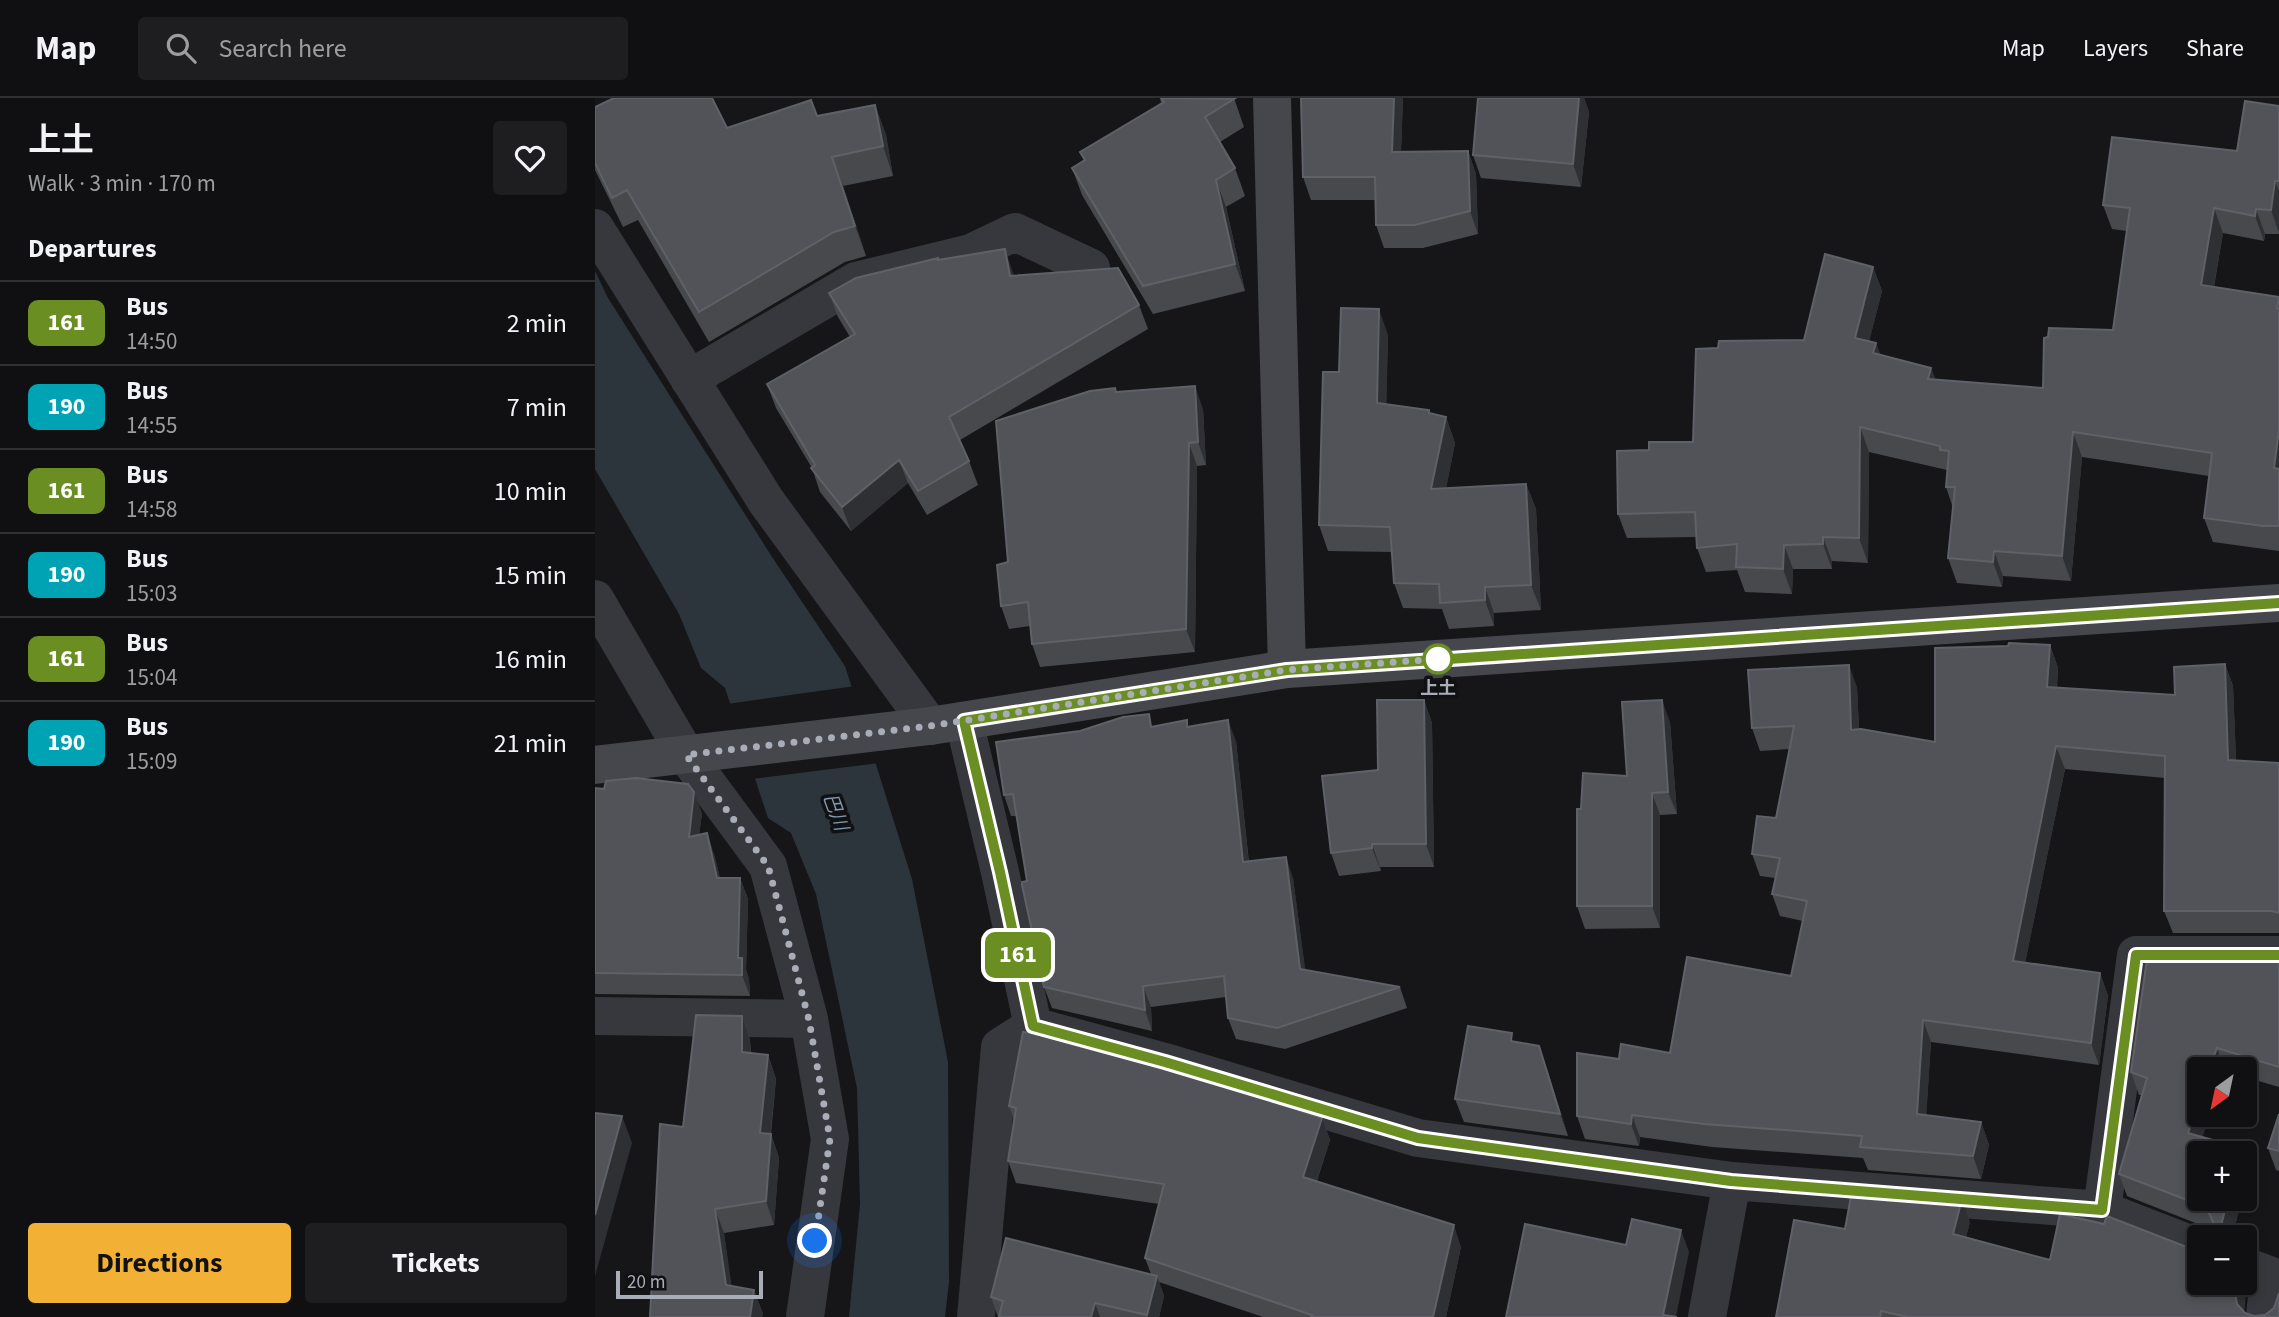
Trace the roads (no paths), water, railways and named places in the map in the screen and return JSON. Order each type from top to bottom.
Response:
[{"type":"street","points":[[1272,98],[1287,670]]},
{"type":"street","points":[[595,228],[766,501],[931,726],[1000,872],[1033,1026]]},
{"type":"street","points":[[689,379],[856,281],[971,253],[1015,232],[1091,268]]},
{"type":"street","points":[[595,599],[699,754],[768,866],[809,1020],[830,1139],[805,1317]]},
{"type":"street","points":[[595,765],[931,726],[1287,670],[2279,603]]},
{"type":"street","points":[[2102,1210],[2136,955],[2279,955]]},
{"type":"street","points":[[595,1016],[809,1020]]},
{"type":"street","points":[[976,1317],[1000,1047],[1033,1026],[1165,1062],[1418,1138],[1731,1181],[2102,1210],[2187,1243]]},
{"type":"street","points":[[1707,1317],[1731,1181]]},
{"type":"street","points":[[2257,1270],[2269,1275],[2265,1317]]},
{"type":"water","name":"巴川","points":[[595,271],[608,298],[772,557],[845,666],[912,879],[948,1062],[949,1282],[945,1317],[849,1317],[860,1204],[857,1088],[816,894],[791,833],[768,818],[725,688],[701,668],[679,614],[595,469]]},
{"type":"place","name":"上土","points":[[1438,659]]}]
